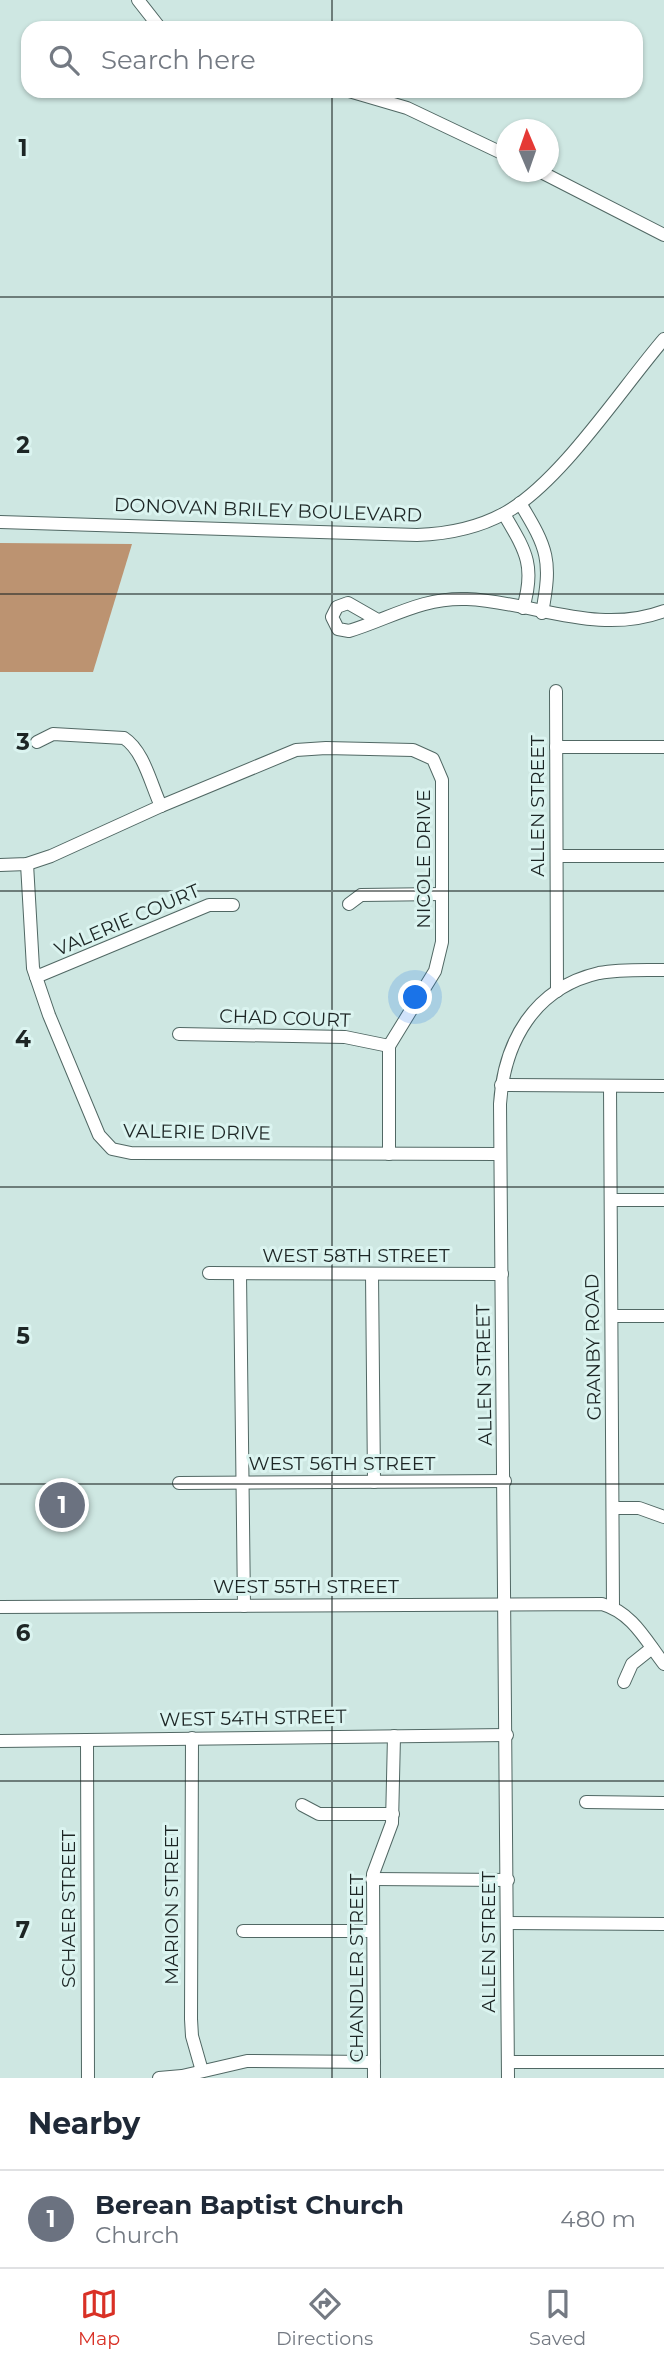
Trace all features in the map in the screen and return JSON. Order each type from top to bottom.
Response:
[{"type":"street","points":[[138,0],[154,21]]},
{"type":"street","points":[[373,98],[407,108],[496,150]]},
{"type":"street","points":[[559,181],[664,235]]},
{"type":"street","name":"DONOVAN BRILEY BOULEVARD","points":[[0,522],[417,535],[453,531],[504,514],[520,503],[561,465],[664,339]]},
{"type":"street","points":[[520,503],[548,557],[549,574],[542,613]]},
{"type":"street","points":[[504,514],[524,549],[530,575],[523,608]]},
{"type":"street","points":[[524,549],[541,542]]},
{"type":"street","points":[[530,575],[549,574]]},
{"type":"street","points":[[376,619],[414,605],[455,600],[523,608],[583,620],[621,620],[664,611]]},
{"type":"street","name":"ALLEN STREET","points":[[508,2078],[501,1085],[505,1062],[516,1037],[533,1013],[557,991],[556,691]]},
{"type":"street","points":[[37,742],[53,734],[124,738],[139,757],[160,806]]},
{"type":"street","points":[[556,747],[664,747]]},
{"type":"street","name":"NICOLE DRIVE","points":[[0,865],[27,864],[296,750],[326,748],[421,752],[433,759],[442,780],[442,942],[435,971],[389,1046]]},
{"type":"street","points":[[557,856],[664,856]]},
{"type":"street","name":"VALERIE DRIVE","points":[[27,864],[31,952],[36,977],[99,1135],[115,1150],[140,1153],[500,1154]]},
{"type":"street","points":[[349,904],[361,895],[442,894]]},
{"type":"street","name":"VALERIE COURT","points":[[36,977],[209,905],[233,905]]},
{"type":"street","points":[[557,991],[605,972],[664,970]]},
{"type":"street","name":"CHAD COURT","points":[[179,1034],[336,1037],[389,1046]]},
{"type":"street","points":[[389,1046],[389,1154]]},
{"type":"street","points":[[501,1085],[664,1086]]},
{"type":"street","name":"GRANBY ROAD","points":[[610,1086],[613,1607]]},
{"type":"street","points":[[611,1200],[664,1200]]},
{"type":"street","name":"WEST 58TH STREET","points":[[209,1273],[502,1273]]},
{"type":"street","points":[[240,1274],[244,1606]]},
{"type":"street","points":[[372,1274],[374,1482]]},
{"type":"street","points":[[613,1316],[664,1316]]},
{"type":"street","name":"WEST 56TH STREET","points":[[179,1483],[505,1481]]},
{"type":"street","points":[[614,1508],[639,1508],[664,1517]]},
{"type":"street","name":"WEST 55TH STREET","points":[[0,1607],[603,1604],[613,1607]]},
{"type":"street","points":[[613,1607],[633,1622],[664,1664]]},
{"type":"street","points":[[624,1682],[632,1664],[652,1648]]},
{"type":"street","name":"WEST 54TH STREET","points":[[0,1741],[507,1735]]},
{"type":"street","name":"CHANDLER STREET","points":[[374,2078],[372,1879],[393,1814],[394,1736]]},
{"type":"street","name":"MARION STREET","points":[[192,1738],[191,2019],[192,2036],[202,2071]]},
{"type":"street","name":"SCHAER STREET","points":[[87,1740],[88,2078]]},
{"type":"street","points":[[586,1802],[664,1802]]},
{"type":"street","points":[[302,1805],[319,1814],[393,1814]]},
{"type":"street","points":[[372,1879],[508,1880]]},
{"type":"street","points":[[507,1923],[664,1924]]},
{"type":"street","points":[[243,1931],[373,1931]]},
{"type":"street","points":[[159,2078],[247,2061],[374,2063]]},
{"type":"street","points":[[508,2062],[664,2062]]},
{"type":"shaded area","points":[[0,543],[132,544],[93,672],[0,672]]},
{"type":"place","name":"Berean Baptist Church","points":[[62,1505]]}]
